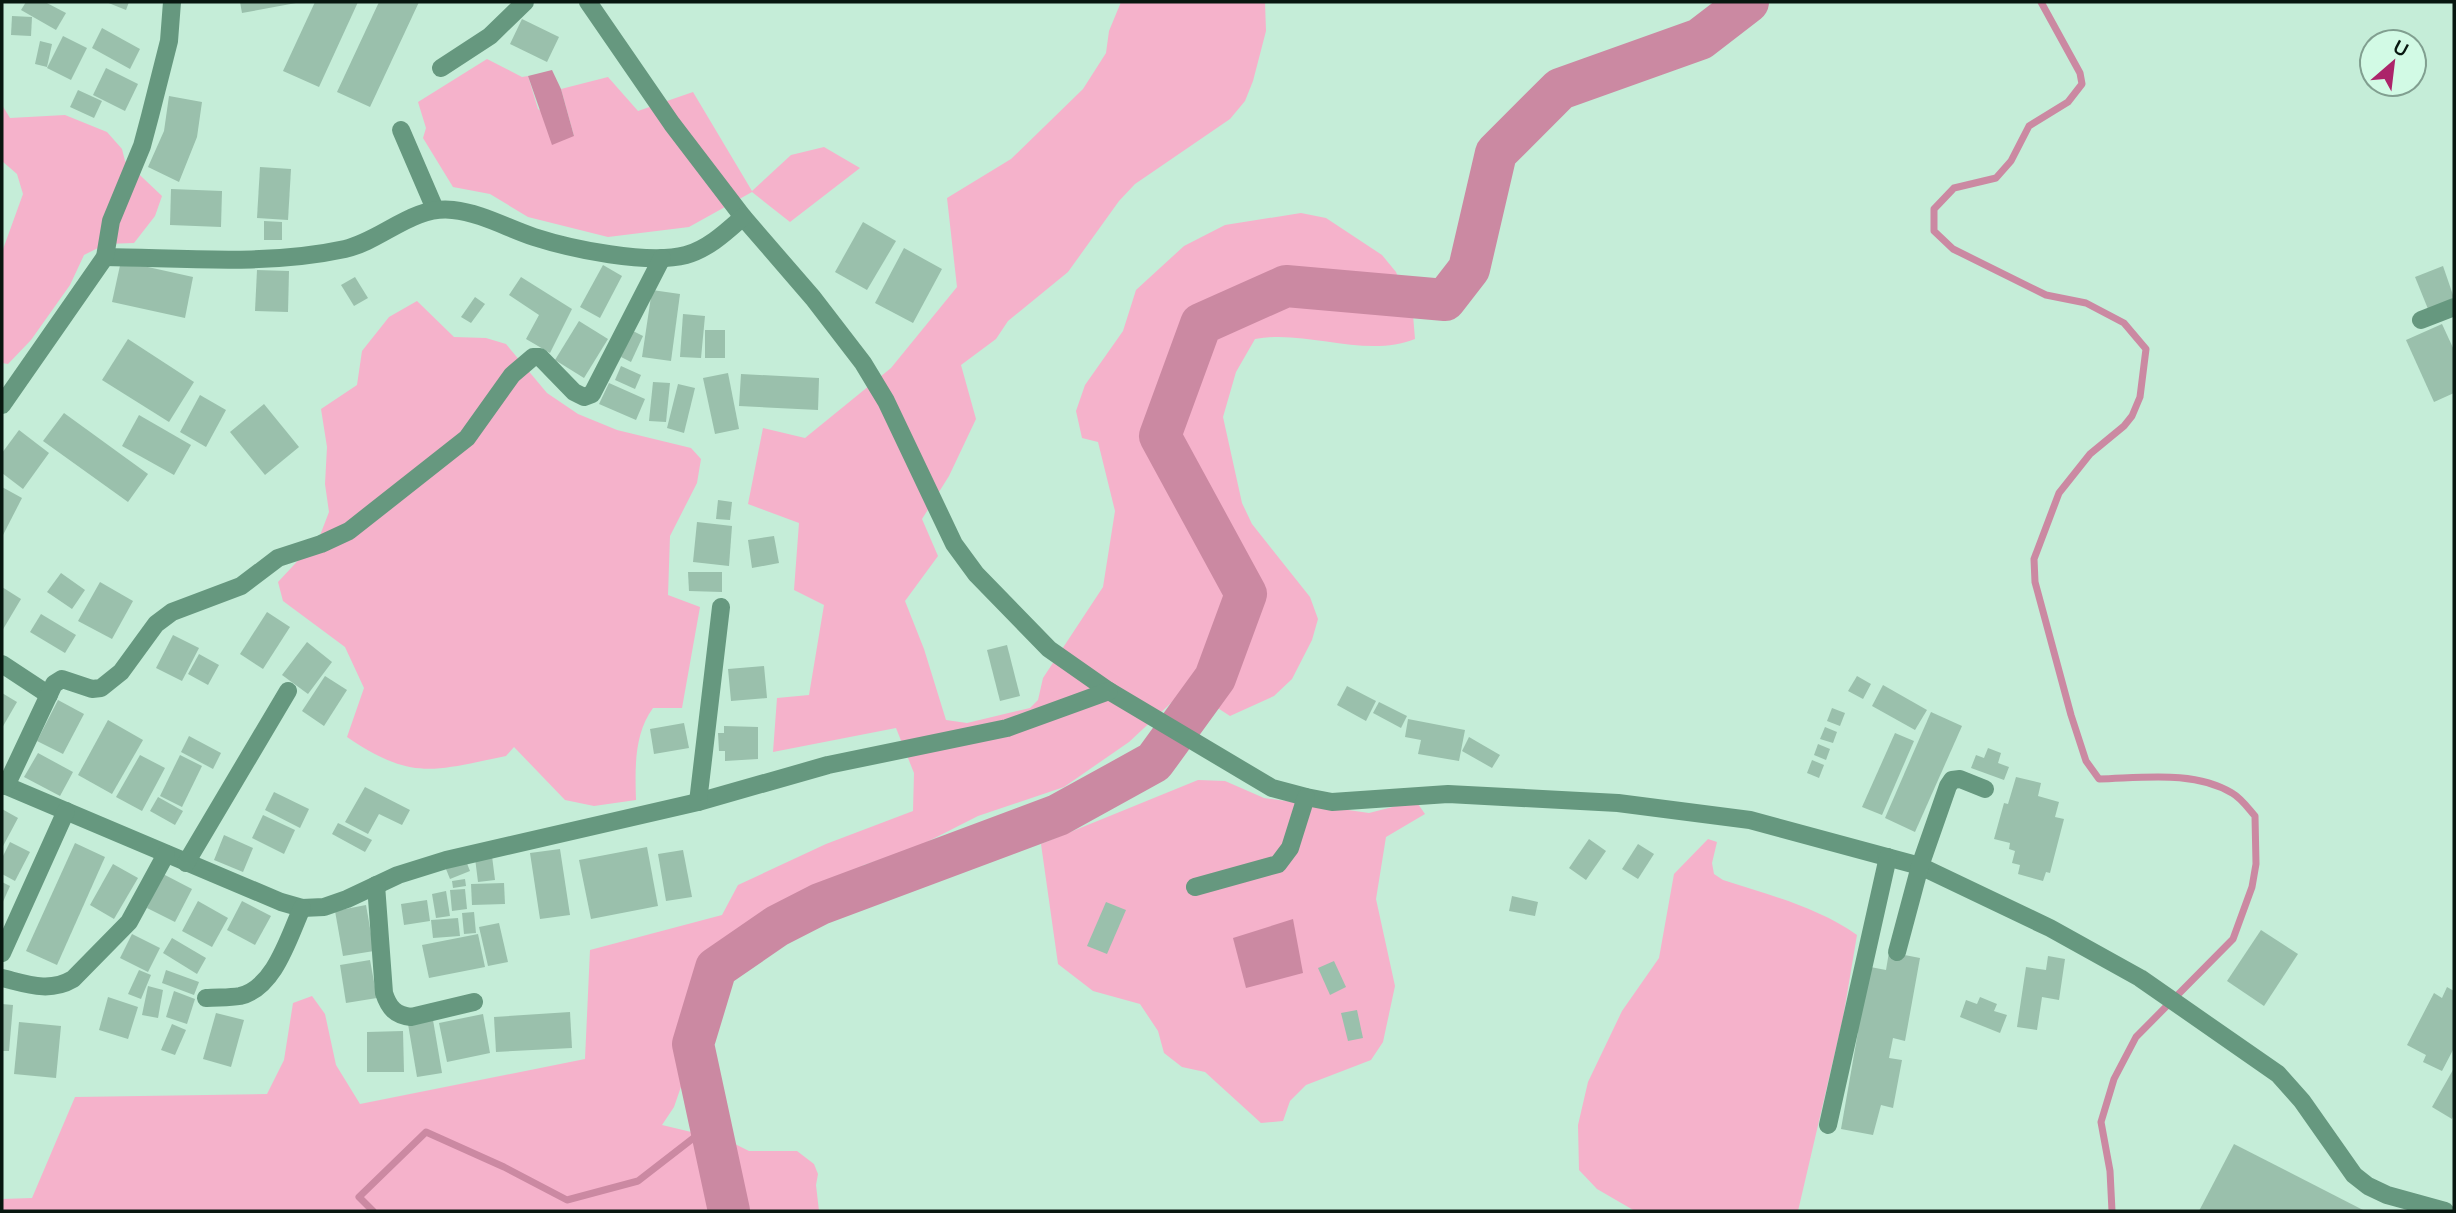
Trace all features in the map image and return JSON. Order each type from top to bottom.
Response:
[{"type":"street","points":[[2,405],[8,381],[105,257],[111,220],[142,146],[150,116],[169,41],[172,2]]},
{"type":"street","points":[[441,68],[490,36],[525,2]]},
{"type":"street","points":[[588,2],[672,124],[743,217],[813,298],[863,363],[886,401],[954,544],[976,574],[1049,649],[1109,691],[1272,788],[1306,797],[1332,802],[1448,794],[1618,803],[1750,820],[1920,866],[2050,928],[2174,1000],[2278,1074],[2302,1101],[2361,1180],[2387,1195],[2445,1211]]},
{"type":"street","points":[[401,130],[435,209]]},
{"type":"street","points":[[105,257],[236,258],[333,250],[370,240],[423,212],[435,209],[472,213],[554,242],[643,259],[662,258],[686,255],[701,248],[721,236],[743,217]]},
{"type":"street","points":[[662,258],[592,394],[584,397],[574,392],[540,357],[533,357],[512,375],[467,438],[349,531],[278,558],[240,586],[172,612],[156,624],[111,682],[92,689],[62,679],[54,684],[4,785],[186,863],[302,908],[324,907],[410,871],[490,848],[698,802],[828,765],[1007,728],[1109,691]]},
{"type":"street","points":[[2421,320],[2454,307]]},
{"type":"street","points":[[698,802],[721,607]]},
{"type":"street","points":[[2,664],[49,695]]},
{"type":"street","points":[[186,863],[288,691]]},
{"type":"street","points":[[1897,952],[1920,866],[1952,780],[1960,779],[1985,789]]},
{"type":"street","points":[[1195,887],[1278,864],[1290,848],[1306,797]]},
{"type":"street","points":[[2,953],[66,811]]},
{"type":"street","points":[[2,978],[42,988],[64,984],[73,978],[129,922],[166,854]]},
{"type":"street","points":[[1828,1125],[1888,856]]},
{"type":"street","points":[[376,886],[384,993],[388,1004],[400,1016],[411,1017],[474,1002]]},
{"type":"street","points":[[206,998],[241,996],[264,982],[277,962],[302,908]]},
{"type":"shaded area","points":[[1121,2],[1265,2],[1266,31],[1245,101],[1230,119],[1135,184],[1119,201],[1068,272],[1008,321],[996,339],[961,365],[976,419],[949,476],[922,519],[938,556],[905,601],[924,649],[946,720],[967,723],[1030,708],[1038,700],[1043,678],[1103,587],[1115,511],[1098,442],[1082,438],[1076,411],[1085,385],[1123,331],[1136,290],[1184,246],[1225,225],[1301,213],[1326,218],[1382,255],[1396,272],[1413,315],[1415,339],[1376,346],[1295,338],[1255,339],[1236,372],[1223,417],[1242,503],[1252,524],[1310,597],[1318,619],[1312,640],[1292,679],[1274,696],[1230,716],[1187,688],[1129,742],[1064,787],[978,816],[913,849],[864,865],[716,955],[686,1015],[687,1058],[683,1081],[674,1107],[662,1125],[729,1141],[749,1151],[797,1151],[814,1164],[818,1174],[816,1185],[819,1211],[2,1211],[2,1199],[32,1198],[75,1097],[267,1094],[284,1060],[293,1003],[312,996],[325,1014],[336,1065],[360,1104],[585,1059],[590,950],[722,915],[738,885],[826,844],[913,811],[914,773],[896,728],[773,752],[777,698],[809,695],[824,605],[794,590],[799,523],[748,504],[763,428],[805,438],[891,368],[957,287],[947,198],[1011,159],[1083,89],[1106,53],[1109,31]]},
{"type":"shaded area","points":[[487,59],[522,77],[528,76],[538,109],[574,136],[561,89],[608,77],[638,111],[693,92],[752,191],[791,155],[824,147],[860,168],[790,222],[752,192],[689,227],[608,237],[528,217],[490,194],[453,187],[423,138],[426,128],[418,102]]},
{"type":"shaded area","points":[[552,70],[561,89],[574,136],[552,145],[528,76]]},
{"type":"shaded area","points":[[2,105],[10,118],[65,115],[107,132],[122,149],[125,161],[162,196],[155,216],[134,243],[106,244],[84,255],[70,285],[31,340],[8,364],[2,363],[2,252],[23,194],[17,174],[2,161]]},
{"type":"shaded area","points":[[417,301],[454,337],[486,338],[506,344],[547,393],[578,414],[617,430],[691,448],[701,459],[697,483],[670,536],[668,595],[700,607],[682,708],[653,708],[647,718],[637,752],[636,800],[594,806],[565,800],[514,747],[506,756],[460,766],[423,769],[389,761],[370,751],[347,737],[364,688],[345,647],[283,601],[278,582],[319,538],[329,512],[325,484],[327,447],[321,409],[357,385],[362,351],[389,317]]},
{"type":"shaded area","points":[[1198,780],[1225,781],[1264,798],[1369,813],[1416,801],[1425,814],[1386,837],[1376,899],[1395,986],[1383,1042],[1371,1060],[1306,1085],[1290,1101],[1283,1121],[1261,1123],[1205,1072],[1182,1067],[1164,1053],[1158,1031],[1140,1004],[1093,991],[1058,964],[1041,844]]},
{"type":"shaded area","points":[[1708,839],[1717,842],[1712,863],[1714,874],[1723,880],[1809,909],[1857,935],[1843,1018],[1798,1211],[1635,1211],[1597,1189],[1579,1170],[1578,1125],[1588,1082],[1622,1011],[1659,958],[1674,874]]},
{"type":"shaded area","points":[[1293,919],[1303,973],[1246,988],[1233,938]]},
{"type":"building","points":[[26,2],[45,2],[66,13],[56,30],[21,10]]},
{"type":"building","points":[[106,2],[129,2],[126,10]]},
{"type":"building","points":[[240,2],[296,2],[296,3],[242,13]]},
{"type":"building","points":[[315,2],[358,2],[319,87],[283,71]]},
{"type":"building","points":[[379,2],[419,2],[370,107],[337,92]]},
{"type":"building","points":[[12,16],[32,17],[31,36],[11,35]]},
{"type":"building","points":[[522,19],[559,37],[547,62],[510,44]]},
{"type":"building","points":[[102,28],[140,49],[130,69],[92,48]]},
{"type":"building","points":[[63,36],[87,48],[71,80],[47,68]]},
{"type":"building","points":[[40,41],[52,44],[47,67],[35,64]]},
{"type":"building","points":[[106,68],[138,84],[125,111],[93,95]]},
{"type":"building","points":[[78,90],[102,101],[94,118],[70,107]]},
{"type":"building","points":[[169,96],[202,102],[197,137],[179,182],[148,167],[164,131]]},
{"type":"building","points":[[260,167],[291,169],[288,220],[257,218]]},
{"type":"building","points":[[171,189],[222,191],[221,227],[170,225]]},
{"type":"building","points":[[264,221],[282,222],[282,240],[264,240]]},
{"type":"building","points":[[863,222],[896,241],[867,290],[835,272]]},
{"type":"building","points":[[904,248],[942,269],[913,323],[875,303]]},
{"type":"building","points":[[121,261],[193,277],[185,318],[112,302]]},
{"type":"building","points":[[603,265],[622,276],[600,318],[580,307]]},
{"type":"building","points":[[2443,266],[2454,298],[2428,309],[2415,277]]},
{"type":"building","points":[[257,270],[289,271],[288,312],[255,311]]},
{"type":"building","points":[[355,277],[368,298],[354,306],[341,285]]},
{"type":"building","points":[[521,277],[572,309],[550,353],[526,339],[539,315],[509,295]]},
{"type":"building","points":[[652,290],[680,294],[671,361],[642,357]]},
{"type":"building","points":[[475,297],[485,304],[471,323],[461,317]]},
{"type":"building","points":[[683,314],[705,316],[701,358],[680,357]]},
{"type":"building","points":[[579,321],[608,339],[584,378],[555,360]]},
{"type":"building","points":[[2442,324],[2454,350],[2454,393],[2434,402],[2406,340]]},
{"type":"building","points":[[705,330],[725,330],[725,358],[705,358]]},
{"type":"building","points":[[633,331],[643,336],[631,362],[621,357]]},
{"type":"building","points":[[128,339],[194,382],[169,422],[102,380]]},
{"type":"building","points":[[621,366],[641,375],[635,389],[615,380]]},
{"type":"building","points":[[728,373],[739,429],[715,434],[703,378]]},
{"type":"building","points":[[741,374],[819,378],[818,410],[739,406]]},
{"type":"building","points":[[653,382],[670,383],[666,422],[649,421]]},
{"type":"building","points":[[609,383],[645,399],[636,420],[599,404]]},
{"type":"building","points":[[678,384],[695,388],[684,433],[667,428]]},
{"type":"building","points":[[200,395],[226,410],[206,447],[180,432]]},
{"type":"building","points":[[264,404],[299,447],[265,475],[230,432]]},
{"type":"building","points":[[64,413],[148,474],[128,502],[43,441]]},
{"type":"building","points":[[139,415],[191,445],[174,475],[122,446]]},
{"type":"building","points":[[19,430],[49,453],[23,489],[2,473],[2,453]]},
{"type":"building","points":[[2,487],[22,498],[2,537]]},
{"type":"building","points":[[718,500],[732,502],[730,520],[716,519]]},
{"type":"building","points":[[697,522],[732,526],[729,566],[693,562]]},
{"type":"building","points":[[774,536],[779,563],[752,568],[748,540]]},
{"type":"building","points":[[688,572],[722,572],[722,592],[689,591]]},
{"type":"building","points":[[61,573],[85,590],[72,609],[47,592]]},
{"type":"building","points":[[100,582],[133,601],[112,639],[78,621]]},
{"type":"building","points":[[2,587],[21,599],[2,631]]},
{"type":"building","points":[[267,612],[290,627],[263,669],[240,654]]},
{"type":"building","points":[[41,614],[76,635],[65,653],[30,632]]},
{"type":"building","points":[[173,635],[199,648],[182,681],[156,668]]},
{"type":"building","points":[[307,642],[332,662],[308,694],[282,675]]},
{"type":"building","points":[[1007,645],[1020,696],[1000,701],[987,650]]},
{"type":"building","points":[[199,654],[219,665],[208,685],[188,674]]},
{"type":"building","points":[[764,666],[767,698],[731,701],[728,669]]},
{"type":"building","points":[[325,676],[347,690],[324,726],[302,711]]},
{"type":"building","points":[[1857,676],[1871,684],[1863,699],[1848,691]]},
{"type":"building","points":[[1883,685],[1927,710],[1915,730],[1872,706]]},
{"type":"building","points":[[1347,686],[1376,701],[1366,721],[1337,705]]},
{"type":"building","points":[[2,693],[17,702],[2,728]]},
{"type":"building","points":[[58,700],[84,714],[63,754],[37,741]]},
{"type":"building","points":[[1379,702],[1407,716],[1401,728],[1373,713]]},
{"type":"building","points":[[1832,708],[1845,713],[1840,726],[1827,721]]},
{"type":"building","points":[[1931,712],[1962,726],[1915,832],[1885,818]]},
{"type":"building","points":[[1408,719],[1465,730],[1459,761],[1418,754],[1421,740],[1405,737]]},
{"type":"building","points":[[108,720],[143,740],[112,794],[78,775]]},
{"type":"building","points":[[684,723],[689,748],[654,754],[650,729]]},
{"type":"building","points":[[724,726],[758,727],[758,759],[725,761],[725,751],[719,751],[718,733],[724,733]]},
{"type":"building","points":[[1825,727],[1837,732],[1833,743],[1820,739]]},
{"type":"building","points":[[1895,733],[1914,741],[1882,815],[1862,807]]},
{"type":"building","points":[[189,736],[221,753],[213,769],[181,752]]},
{"type":"building","points":[[1469,737],[1500,755],[1492,768],[1462,751]]},
{"type":"building","points":[[1818,744],[1830,749],[1826,760],[1814,755]]},
{"type":"building","points":[[1988,748],[2001,753],[1998,763],[2009,767],[2004,780],[1971,768],[1976,755],[1984,758]]},
{"type":"building","points":[[38,753],[73,772],[60,796],[24,777]]},
{"type":"building","points":[[140,755],[165,768],[142,811],[116,797]]},
{"type":"building","points":[[180,755],[202,766],[182,807],[160,796]]},
{"type":"building","points":[[1812,760],[1824,765],[1819,778],[1807,773]]},
{"type":"building","points":[[2016,777],[2041,783],[2038,796],[2059,802],[2055,817],[2064,819],[2050,873],[2046,872],[2043,881],[2018,874],[2020,865],[2012,863],[2015,851],[2009,849],[2010,843],[1994,839],[2004,803],[2008,804]]},
{"type":"building","points":[[365,787],[410,810],[402,825],[379,814],[368,834],[345,822]]},
{"type":"building","points":[[274,792],[309,809],[300,828],[265,810]]},
{"type":"building","points":[[158,797],[183,811],[175,825],[150,811]]},
{"type":"building","points":[[2,809],[18,818],[2,848]]},
{"type":"building","points":[[263,815],[295,830],[284,854],[252,838]]},
{"type":"building","points":[[338,823],[372,840],[365,852],[332,834]]},
{"type":"building","points":[[224,835],[253,848],[243,872],[214,860]]},
{"type":"building","points":[[1589,839],[1606,851],[1586,880],[1569,868]]},
{"type":"building","points":[[10,842],[30,852],[15,881],[2,874],[2,858]]},
{"type":"building","points":[[75,843],[105,857],[57,965],[26,951]]},
{"type":"building","points":[[1638,844],[1654,854],[1638,879],[1622,869]]},
{"type":"building","points":[[647,847],[658,906],[591,919],[579,860]]},
{"type":"building","points":[[560,849],[570,915],[540,919],[530,853]]},
{"type":"building","points":[[683,850],[692,897],[666,901],[658,854]]},
{"type":"building","points":[[492,856],[495,880],[478,882],[475,858]]},
{"type":"building","points":[[466,861],[470,871],[450,879],[446,869]]},
{"type":"building","points":[[113,864],[138,878],[114,919],[90,905]]},
{"type":"building","points":[[163,874],[192,889],[175,922],[147,908]]},
{"type":"building","points":[[465,879],[466,886],[453,888],[452,881]]},
{"type":"building","points":[[2,882],[10,886],[2,904]]},
{"type":"building","points":[[504,883],[505,904],[472,905],[471,884]]},
{"type":"building","points":[[465,889],[467,909],[452,911],[450,890]]},
{"type":"building","points":[[446,891],[450,916],[436,918],[432,894]]},
{"type":"building","points":[[1512,896],[1538,902],[1535,916],[1509,911]]},
{"type":"building","points":[[427,900],[430,921],[404,925],[401,904]]},
{"type":"building","points":[[198,901],[228,918],[212,947],[182,931]]},
{"type":"building","points":[[242,901],[271,916],[255,945],[227,930]]},
{"type":"building","points":[[1106,902],[1126,910],[1107,954],[1087,946]]},
{"type":"building","points":[[366,905],[374,951],[343,956],[335,911]]},
{"type":"building","points":[[474,912],[476,933],[464,934],[462,913]]},
{"type":"building","points":[[458,918],[460,936],[433,938],[431,920]]},
{"type":"building","points":[[499,923],[508,962],[488,966],[479,927]]},
{"type":"building","points":[[2261,930],[2298,954],[2264,1006],[2227,981]]},
{"type":"building","points":[[132,934],[160,948],[148,972],[120,958]]},
{"type":"building","points":[[478,934],[485,967],[429,978],[422,945]]},
{"type":"building","points":[[172,938],[206,958],[197,974],[163,953]]},
{"type":"building","points":[[1889,952],[1920,958],[1905,1041],[1893,1038],[1889,1058],[1902,1060],[1893,1108],[1881,1105],[1873,1135],[1841,1129],[1858,1032],[1853,1031],[1865,966],[1886,970]]},
{"type":"building","points":[[2048,956],[2065,959],[2059,1000],[2042,997],[2037,1030],[2017,1027],[2026,967],[2046,970]]},
{"type":"building","points":[[370,960],[377,998],[346,1003],[340,965]]},
{"type":"building","points":[[1334,961],[1346,987],[1330,995],[1318,968]]},
{"type":"building","points":[[139,970],[151,975],[141,999],[128,994]]},
{"type":"building","points":[[166,970],[199,982],[194,995],[162,983]]},
{"type":"building","points":[[148,986],[163,990],[158,1018],[142,1015]]},
{"type":"building","points":[[2447,987],[2454,991],[2454,1048],[2442,1071],[2423,1062],[2426,1055],[2407,1045],[2434,993],[2442,998]]},
{"type":"building","points":[[174,991],[195,999],[187,1024],[166,1017]]},
{"type":"building","points":[[108,997],[138,1007],[128,1039],[99,1030]]},
{"type":"building","points":[[1980,997],[1997,1004],[1994,1011],[2007,1015],[2000,1033],[1960,1017],[1966,1000],[1977,1004]]},
{"type":"building","points":[[2,1004],[13,1005],[9,1051],[2,1051]]},
{"type":"building","points":[[1357,1010],[1363,1038],[1348,1041],[1341,1013]]},
{"type":"building","points":[[570,1012],[572,1048],[496,1052],[494,1017]]},
{"type":"building","points":[[216,1013],[244,1020],[231,1067],[203,1059]]},
{"type":"building","points":[[483,1014],[490,1053],[447,1062],[439,1023]]},
{"type":"building","points":[[433,1020],[442,1073],[417,1077],[408,1024]]},
{"type":"building","points":[[19,1022],[61,1026],[56,1078],[14,1074]]},
{"type":"building","points":[[172,1024],[186,1030],[175,1055],[161,1050]]},
{"type":"building","points":[[403,1031],[404,1072],[367,1072],[367,1032]]},
{"type":"building","points":[[2454,1068],[2454,1115],[2452,1119],[2432,1107]]},
{"type":"building","points":[[2234,1144],[2365,1211],[2199,1211]]},
{"type":"waterway","points":[[729,1211],[693,1044],[716,968],[777,926],[820,904],[1058,815],[1154,762],[1215,678],[1246,594],[1160,436],[1201,324],[1286,286],[1445,300],[1469,269],[1496,153],[1560,89],[1700,39],[1748,2]]},
{"type":"waterway","points":[[2041,2],[2080,73],[2082,84],[2068,102],[2029,126],[2011,161],[1996,178],[1954,188],[1934,209],[1934,231],[1953,249],[2046,295],[2086,303],[2124,323],[2146,349],[2140,397],[2132,416],[2090,454],[2059,493],[2034,559],[2035,582],[2071,715],[2086,761],[2099,779],[2167,777],[2201,781],[2235,795],[2255,816],[2256,864],[2252,887],[2233,939],[2136,1037],[2114,1079],[2101,1122],[2110,1171],[2112,1211]]},
{"type":"waterway","points":[[373,1211],[359,1197],[426,1132],[504,1167],[567,1200],[638,1181],[709,1126]]}]
